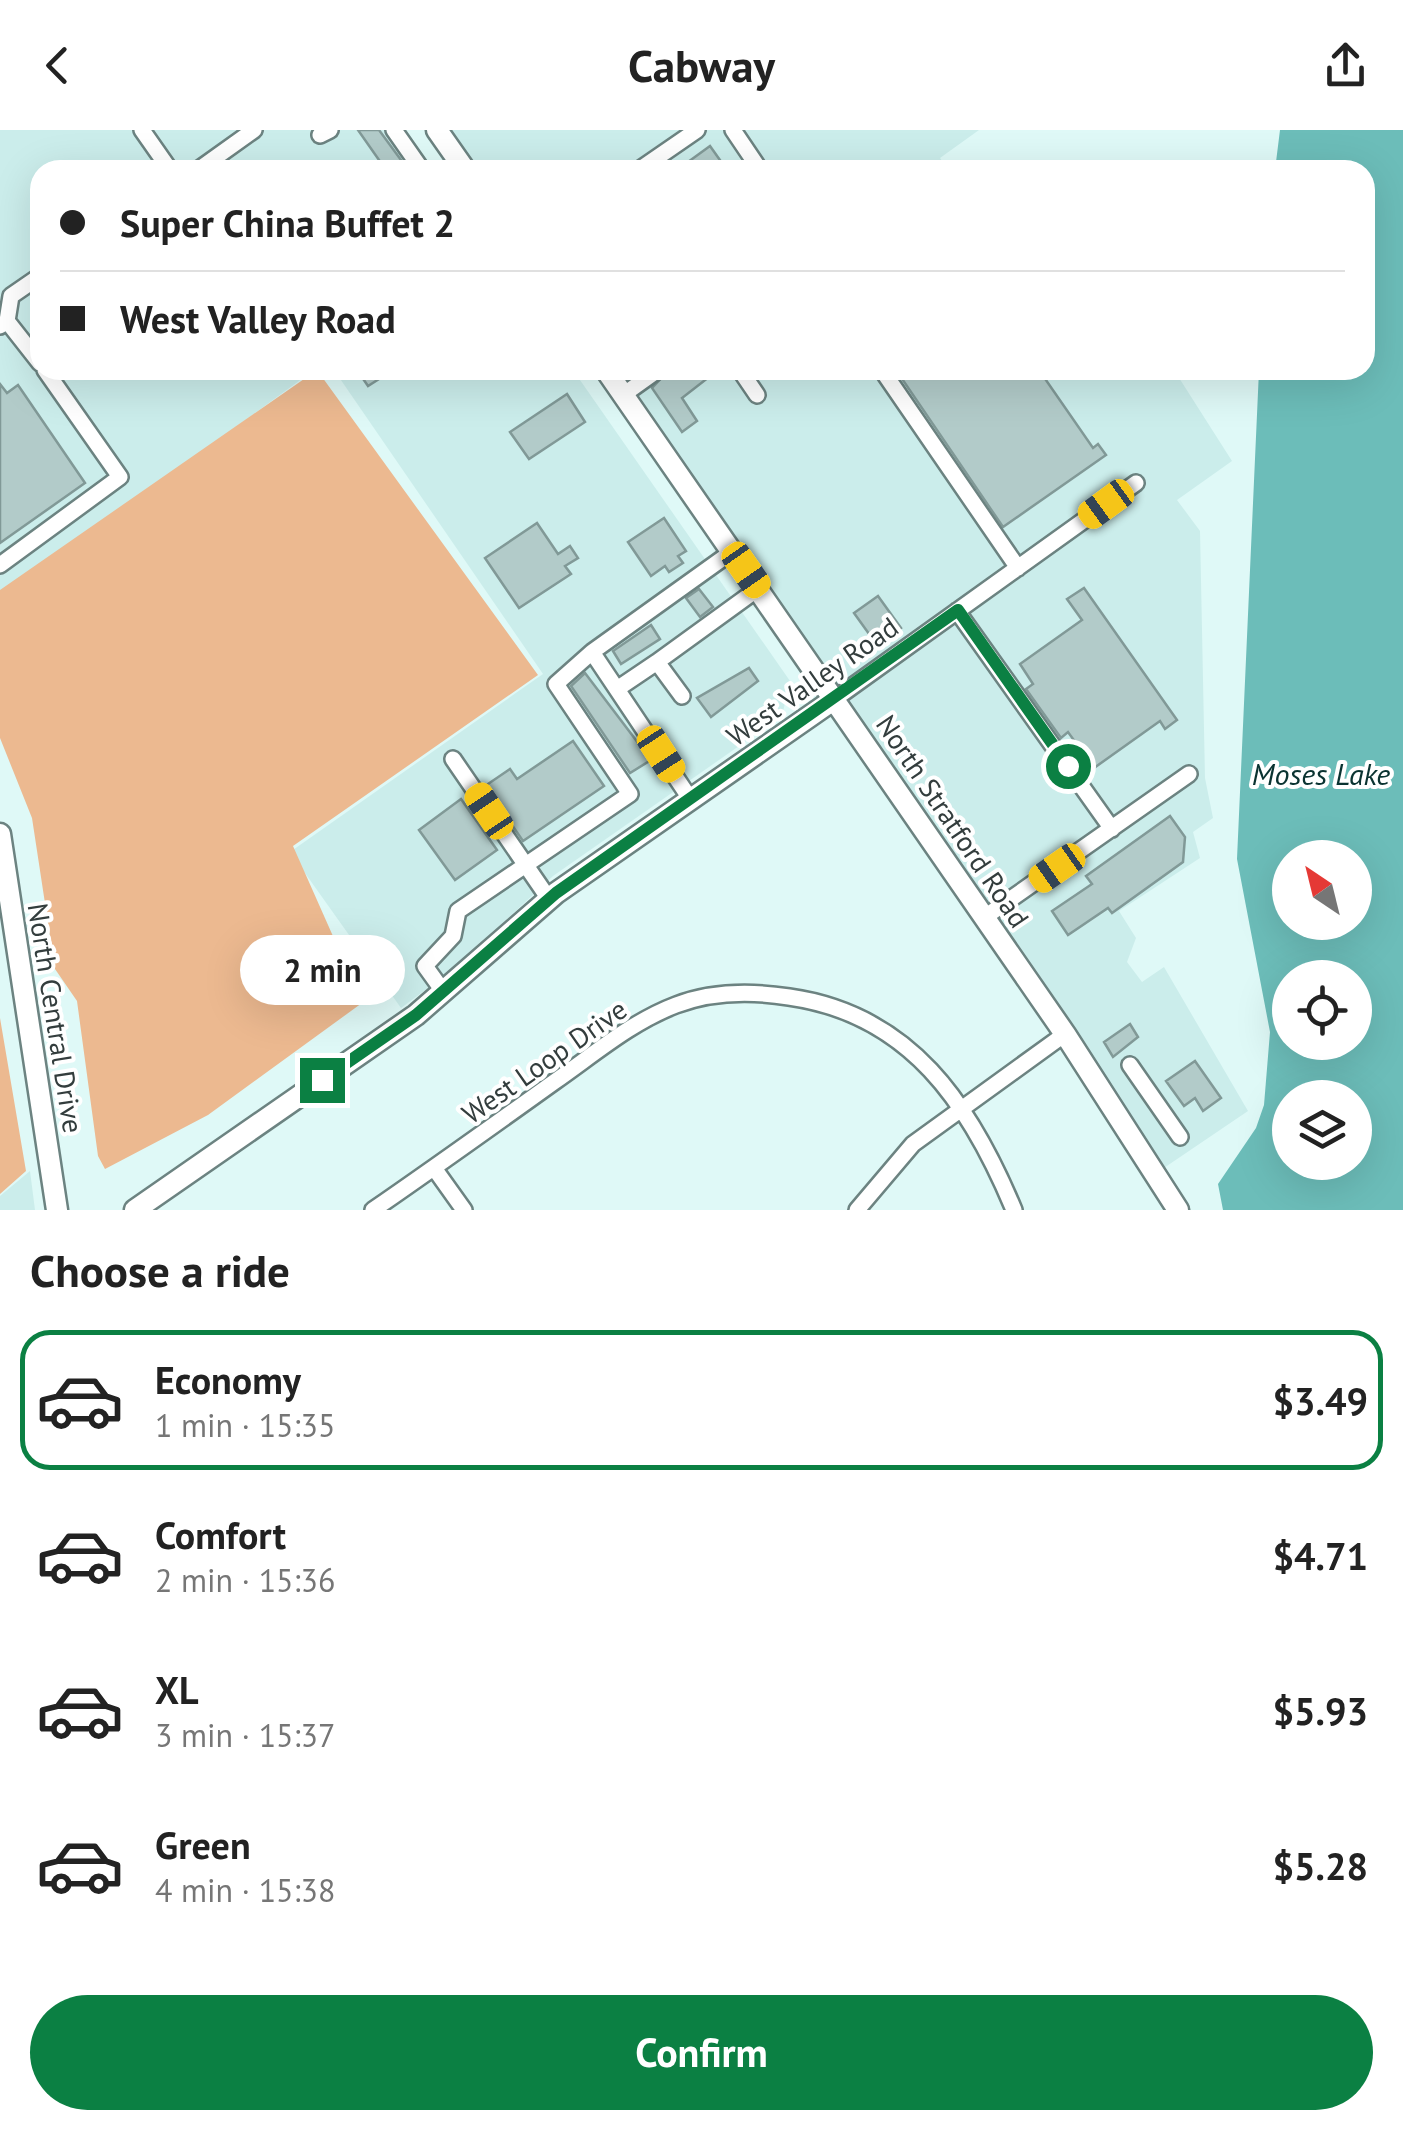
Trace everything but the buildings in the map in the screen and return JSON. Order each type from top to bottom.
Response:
[{"type":"main road","points":[[437,130],[458,160]]},
{"type":"main road","name":"North Stratford Road","points":[[613,380],[1065,1034],[1178,1210]]},
{"type":"main road","name":"West Valley Road","points":[[135,1210],[443,992],[549,899],[836,698]]},
{"type":"main road","name":"North Central Drive","points":[[0,834],[57,1210]]},
{"type":"street","points":[[142,130],[163,160]]},
{"type":"street","points":[[212,160],[254,130]]},
{"type":"street","points":[[394,130],[415,160]]},
{"type":"street","points":[[654,160],[697,130]]},
{"type":"street","points":[[733,130],[753,160]]},
{"type":"street","points":[[30,283],[11,296],[3,323],[30,352]]},
{"type":"street","points":[[0,565],[120,477],[52,380]]},
{"type":"street","points":[[623,395],[644,380]]},
{"type":"street","points":[[746,380],[756,395]]},
{"type":"street","points":[[889,380],[1018,568]]},
{"type":"street","name":"West Valley Road","points":[[836,698],[1136,483]]},
{"type":"street","points":[[443,992],[425,966],[453,936],[458,911],[630,794],[556,684],[592,652],[733,551]]},
{"type":"street","points":[[617,689],[759,588]]},
{"type":"street","points":[[958,610],[1112,829]]},
{"type":"street","points":[[592,652],[691,800]]},
{"type":"street","points":[[656,662],[682,696]]},
{"type":"street","points":[[453,759],[549,899]]},
{"type":"street","points":[[985,918],[1189,774]]},
{"type":"street","name":"West Loop Drive","points":[[373,1210],[628,1029],[678,1004],[746,990],[825,1002],[874,1022],[918,1054],[960,1106],[995,1164],[1014,1210]]},
{"type":"street","points":[[857,1210],[913,1144],[960,1106],[1065,1034]]},
{"type":"street","points":[[1130,1065],[1180,1138]]},
{"type":"street","points":[[434,1168],[464,1210]]},
{"type":"shaded area","points":[[0,130],[406,130],[427,160],[30,160],[30,380],[300,380],[0,599]]},
{"type":"shaded area","points":[[437,130],[979,130],[941,160],[458,160]]},
{"type":"shaded area","points":[[303,380],[324,380],[538,675],[293,846],[340,952],[367,965],[384,987],[208,1115],[105,1169],[98,1156],[77,1001],[55,969],[32,818],[0,738],[0,590]]},
{"type":"shaded area","points":[[341,380],[580,380],[790,681],[782,716],[553,876],[455,968],[401,1008],[290,852],[543,674]]},
{"type":"shaded area","points":[[613,380],[1180,380],[1232,461],[1177,500],[1200,531],[1205,778],[1213,818],[1193,832],[1200,858],[1119,911],[1136,938],[1127,962],[1142,982],[1164,967],[1248,1111],[1155,1174]]},
{"type":"shaded area","points":[[0,1018],[26,1171],[0,1194]]},
{"type":"shaded area","points":[[30,1171],[35,1210],[0,1210],[0,1196]]},
{"type":"water","name":"Moses Lake","points":[[1280,130],[1403,130],[1403,1210],[1223,1210],[1218,1184],[1256,1128],[1264,1105],[1270,1032],[1237,859],[1259,380],[1375,380],[1375,160],[1276,160]]},
{"type":"route","points":[[322,1080],[416,1015],[556,893],[958,610],[1068,766]]}]
